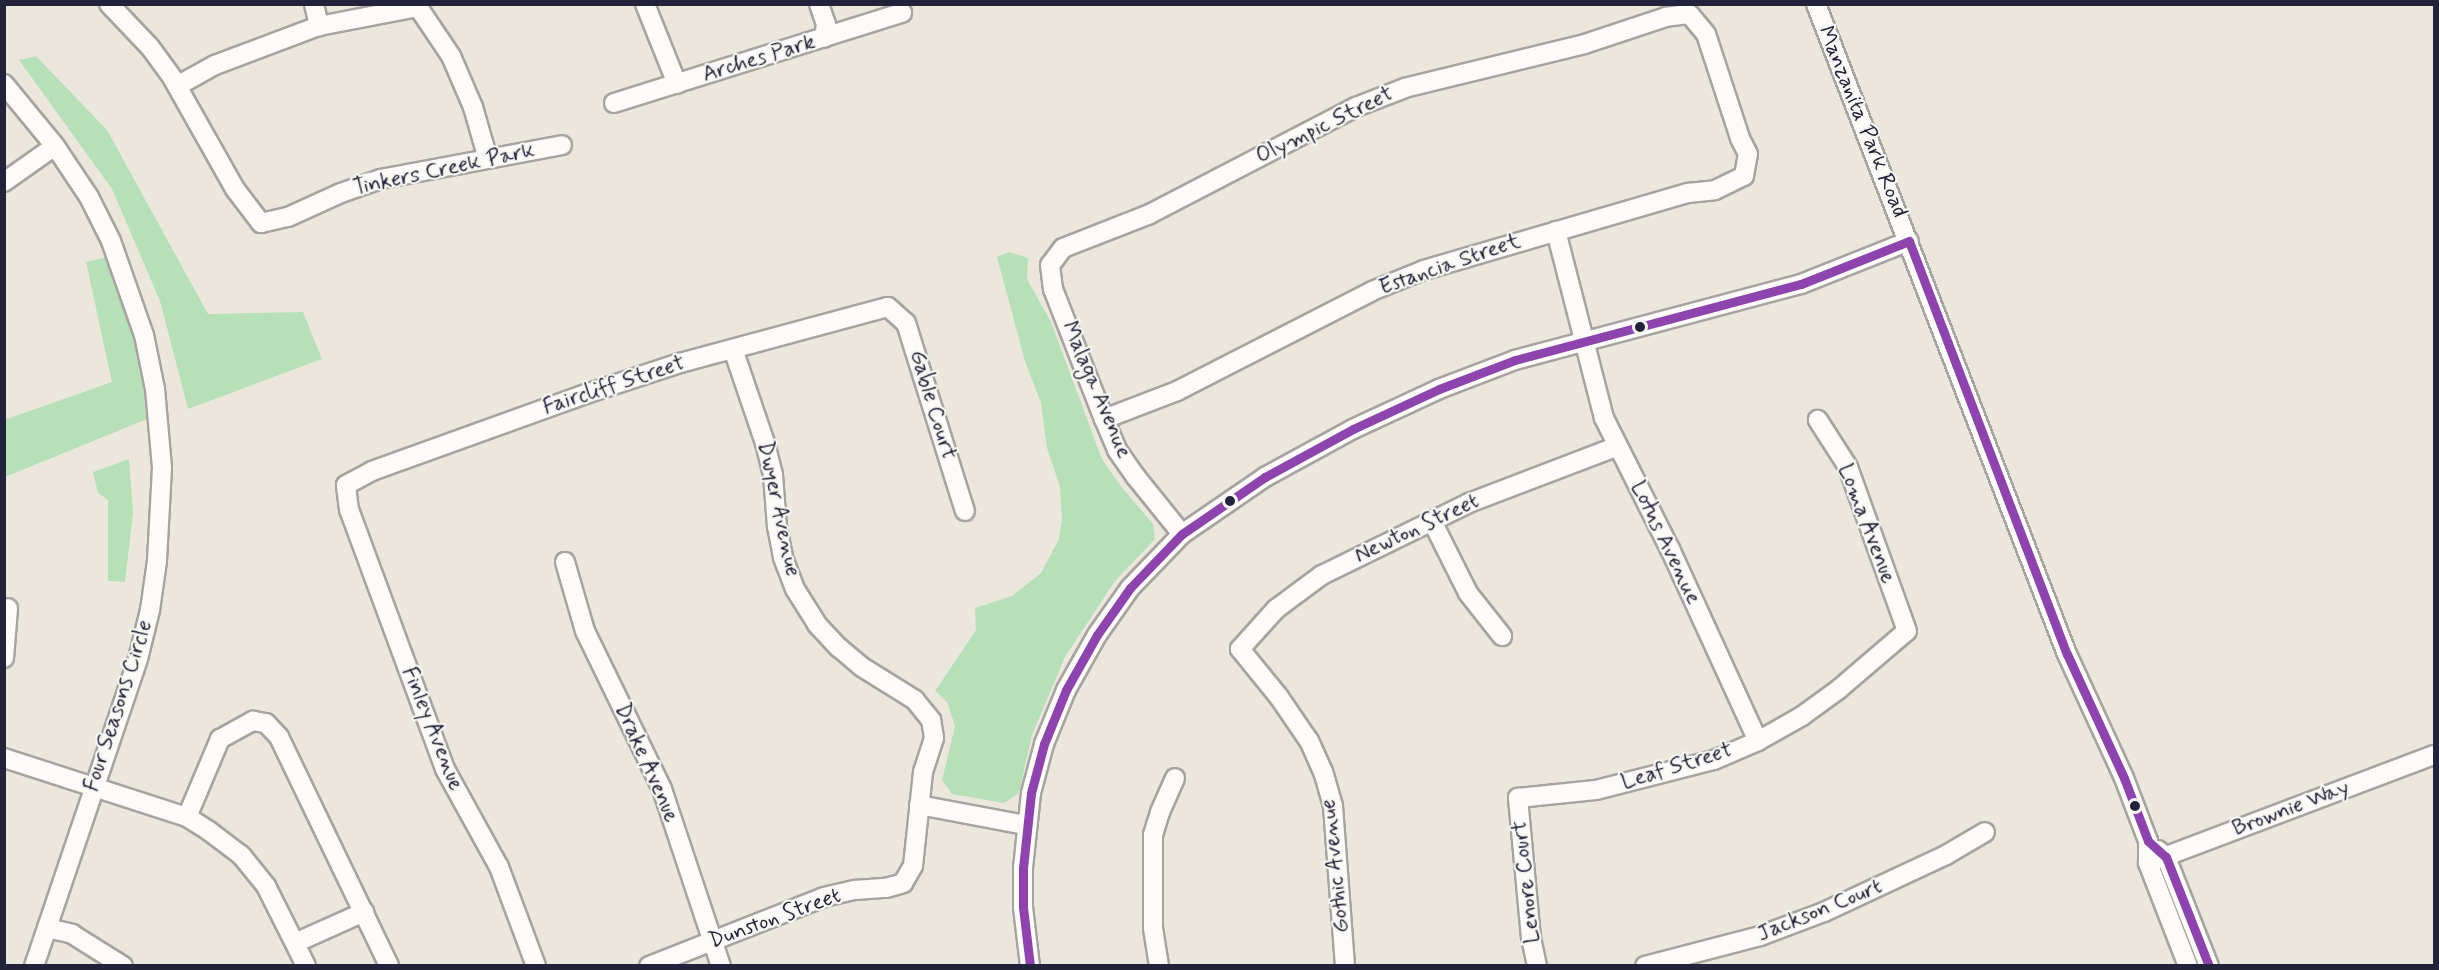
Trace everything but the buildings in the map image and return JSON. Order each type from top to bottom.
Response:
[{"type":"street","points":[[109,4],[150,47],[177,86],[214,65],[319,26],[418,7],[450,56],[473,107],[488,159]]},
{"type":"street","points":[[314,4],[319,26]]},
{"type":"street","points":[[645,4],[677,84]]},
{"type":"street","points":[[819,4],[826,24],[824,38]]},
{"type":"street","name":"Manzanita Park Road","points":[[1816,4],[2067,654],[2124,778],[2148,841],[2148,863],[2188,966]]},
{"type":"street","name":"Arches Park","points":[[614,103],[902,13]]},
{"type":"street","name":"Olympic Street","points":[[1050,266],[1063,248],[1150,214],[1356,107],[1395,91],[1585,44],[1666,17],[1689,14],[1706,34],[1740,138],[1748,154],[1744,176]]},
{"type":"street","name":"Four Seasons Circle","points":[[4,84],[55,146],[89,196],[128,282],[144,335],[155,388],[162,468],[161,523],[150,610],[138,659],[34,966]]},
{"type":"street","name":"Tinkers Creek Park","points":[[177,86],[236,189],[261,223],[288,217],[341,192],[381,179],[562,145]]},
{"type":"street","points":[[4,182],[55,146]]},
{"type":"street","name":"Estancia Street","points":[[1104,419],[1186,387],[1383,286],[1469,255],[1688,193],[1715,190],[1744,176]]},
{"type":"street","name":"Lotus Avenue","points":[[1556,231],[1604,418],[1616,447],[1670,549],[1758,741]]},
{"type":"street","points":[[1030,966],[1023,908],[1026,825],[1044,744],[1066,690],[1096,635],[1130,588],[1182,534],[1265,477],[1353,429],[1438,390],[1515,360],[1779,291],[1909,241]]},
{"type":"street","name":"Malaga Avenue","points":[[1050,266],[1053,289],[1104,419],[1124,459],[1182,534]]},
{"type":"street","name":"Faircliff Street","points":[[346,485],[372,471],[586,394],[680,363],[888,307]]},
{"type":"street","name":"Gable Court","points":[[888,307],[906,323],[965,511]]},
{"type":"street","name":"Dwyer Avenue","points":[[733,350],[768,454],[773,475],[777,526],[783,557],[795,589],[817,624],[839,648],[862,667],[915,700],[931,720],[934,738],[923,772],[919,805]]},
{"type":"street","name":"Loma Avenue","points":[[1818,420],[1848,468],[1907,631]]},
{"type":"street","name":"Newton Street","points":[[1240,649],[1276,609],[1322,575],[1469,503],[1616,447]]},
{"type":"street","name":"Finley Avenue","points":[[346,485],[349,510],[445,769],[499,867],[536,966]]},
{"type":"street","points":[[1432,521],[1468,593],[1502,636]]},
{"type":"street","name":"Drake Avenue","points":[[565,562],[585,631],[662,789],[721,966]]},
{"type":"street","points":[[4,657],[8,608]]},
{"type":"street","name":"Leaf Street","points":[[1518,798],[1596,790],[1657,777],[1714,760],[1758,741],[1802,716],[1839,689],[1907,631]]},
{"type":"street","name":"Gothic Avenue","points":[[1240,649],[1279,697],[1309,741],[1323,772],[1333,806],[1345,966]]},
{"type":"street","points":[[187,817],[220,739],[252,721],[266,723],[279,737],[389,966]]},
{"type":"street","name":"Brownie Way","points":[[2148,863],[2434,755]]},
{"type":"street","points":[[4,758],[94,785],[187,817],[227,843],[254,869],[277,905],[306,966]]},
{"type":"street","points":[[1159,966],[1153,928],[1153,835],[1175,778]]},
{"type":"street","name":"Lenore Court","points":[[1518,798],[1531,938],[1537,966]]},
{"type":"street","points":[[919,805],[1026,825]]},
{"type":"street","name":"Dunston Street","points":[[649,966],[824,897],[855,890],[886,888],[903,883],[913,866],[919,805]]},
{"type":"street","name":"Jackson Court","points":[[1645,966],[1760,936],[1824,912],[1946,855],[1985,832]]},
{"type":"street","name":"Manzanita Park Road","points":[[2148,841],[2166,857],[2209,966]]},
{"type":"street","points":[[295,943],[363,912]]},
{"type":"street","points":[[47,928],[72,934],[123,966]]},
{"type":"green space","points":[[36,56],[107,130],[208,314],[303,312],[322,359],[188,409],[160,301],[112,189],[19,60]]},
{"type":"green space","points":[[1009,252],[1028,258],[1027,279],[1051,322],[1102,459],[1120,485],[1153,524],[1155,539],[1115,581],[1065,657],[1032,735],[1019,793],[1004,803],[952,794],[942,780],[955,726],[947,702],[935,691],[976,630],[975,608],[1012,596],[1041,573],[1059,539],[1062,520],[1060,487],[1047,448],[1041,403],[1025,361],[997,257]]},
{"type":"green space","points":[[106,257],[138,344],[147,419],[5,477],[4,420],[112,382],[86,262]]},
{"type":"green space","points":[[129,459],[133,512],[125,582],[108,581],[108,500],[98,493],[93,472]]},
{"type":"transit line","points":[[1030,966],[1023,907],[1023,868],[1031,793],[1044,744],[1066,690],[1097,635],[1130,588],[1182,534],[1265,477],[1353,429],[1439,389],[1515,360],[1801,284],[1909,241],[2067,654],[2124,778],[2148,841],[2166,857],[2209,966]]}]
